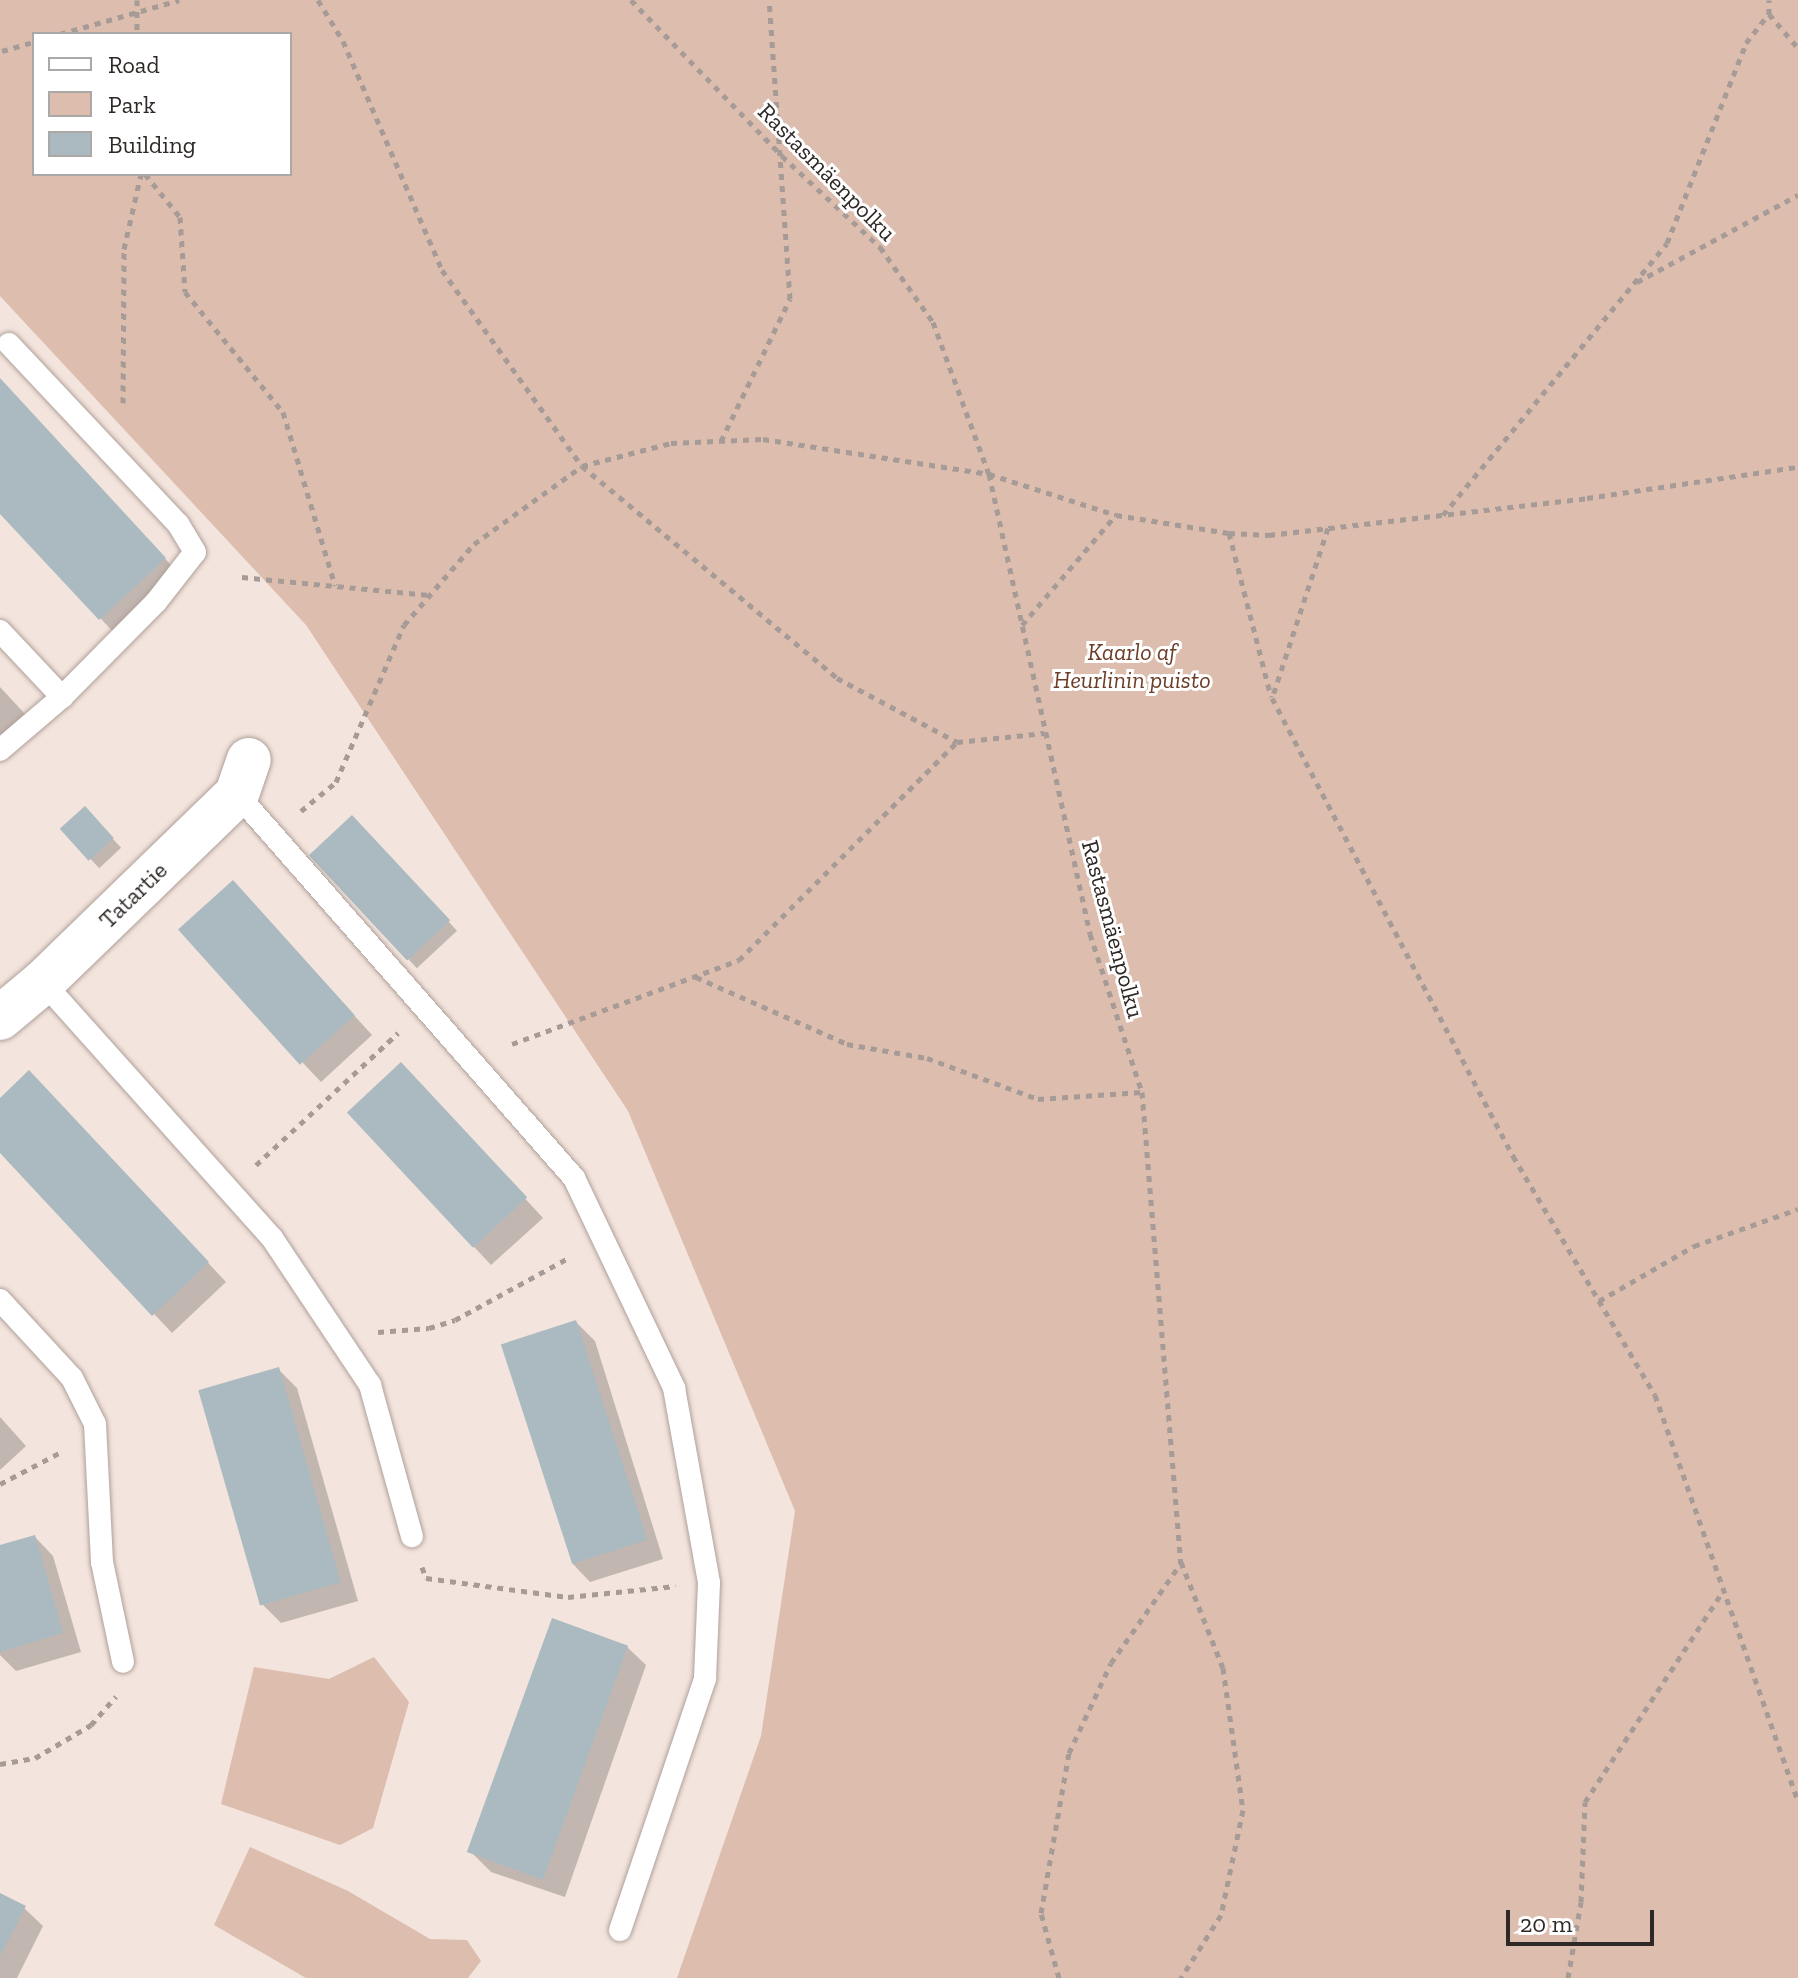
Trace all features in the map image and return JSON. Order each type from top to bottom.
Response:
[{"type":"street","name":"Tatartie","points":[[0,1018],[43,982],[243,777]]},
{"type":"lane","points":[[0,750],[62,697],[156,602],[195,552],[178,524],[9,344]]},
{"type":"lane","points":[[0,631],[62,697]]},
{"type":"lane","points":[[243,777],[273,834],[574,1178],[674,1388],[709,1583],[705,1679],[620,1930]]},
{"type":"lane","points":[[43,982],[272,1238],[370,1385],[412,1536]]},
{"type":"lane","points":[[0,1300],[72,1378],[95,1424],[102,1562],[123,1662]]},
{"type":"path","points":[[137,0],[137,32]]},
{"type":"path","points":[[67,32],[179,0]]},
{"type":"path","points":[[318,0],[343,41],[442,270],[582,466],[837,678],[957,742],[1045,733]]},
{"type":"path","name":"Rastasmäenpolku","points":[[631,0],[782,156],[880,247],[933,322],[989,474],[1090,934],[1142,1092],[1181,1562],[1223,1668],[1243,1810],[1221,1915],[1181,1978]]},
{"type":"path","points":[[721,441],[790,299],[782,156],[771,63],[769,0]]},
{"type":"path","points":[[1443,515],[1667,243],[1746,43],[1769,14],[1769,0]]},
{"type":"path","points":[[1769,14],[1798,48]]},
{"type":"path","points":[[2,51],[32,43]]},
{"type":"path","points":[[123,403],[124,249],[142,176]]},
{"type":"path","points":[[145,176],[180,217],[185,292],[283,412],[335,585]]},
{"type":"path","points":[[1632,285],[1798,195]]},
{"type":"path","points":[[273,834],[336,782],[404,625],[474,544],[582,466],[671,443],[763,439],[989,474],[1116,515],[1229,533],[1269,535],[1602,496],[1798,467]]},
{"type":"path","points":[[1022,625],[1116,515]]},
{"type":"path","points":[[1272,698],[1328,528]]},
{"type":"path","points":[[1229,533],[1272,698],[1513,1156],[1655,1395],[1798,1801]]},
{"type":"path","points":[[242,577],[430,595]]},
{"type":"path","points":[[512,1044],[739,960],[957,742]]},
{"type":"path","points":[[695,976],[847,1044],[927,1058],[1038,1099],[1142,1092]]},
{"type":"path","points":[[229,1190],[425,1008]]},
{"type":"path","points":[[1599,1301],[1694,1246],[1798,1209]]},
{"type":"path","points":[[337,1336],[429,1328],[455,1320],[603,1239]]},
{"type":"path","points":[[0,1484],[96,1436]]},
{"type":"path","points":[[412,1536],[426,1578],[568,1597],[709,1583]]},
{"type":"path","points":[[1059,1978],[1041,1913],[1069,1753],[1111,1663],[1181,1562]]},
{"type":"path","points":[[1568,1978],[1581,1902],[1585,1802],[1724,1590]]},
{"type":"path","points":[[0,1764],[35,1758],[91,1725],[116,1697],[123,1662]]},
{"type":"green space","name":"Kaarlo af Heurlinin puisto","points":[[0,0],[1798,0],[1798,1978],[677,1978],[761,1736],[795,1511],[628,1111],[306,625],[0,296]]},
{"type":"green space","points":[[374,1657],[409,1702],[373,1828],[340,1845],[221,1804],[254,1667],[329,1679]]},
{"type":"green space","points":[[250,1847],[348,1891],[430,1939],[467,1940],[481,1961],[468,1978],[306,1978],[214,1925]]},
{"type":"building","points":[[0,378],[166,558],[99,620],[0,514]]},
{"type":"building","points":[[85,806],[114,838],[89,861],[60,829]]},
{"type":"building","points":[[352,815],[450,920],[407,961],[309,855]]},
{"type":"building","points":[[233,880],[355,1015],[300,1065],[178,930]]},
{"type":"building","points":[[401,1062],[527,1197],[473,1248],[347,1112]]},
{"type":"building","points":[[29,1070],[209,1262],[152,1316],[0,1153],[0,1098]]},
{"type":"building","points":[[576,1320],[647,1540],[572,1564],[501,1344]]},
{"type":"building","points":[[279,1367],[341,1582],[260,1605],[198,1390]]},
{"type":"building","points":[[35,1535],[63,1633],[0,1652],[0,1545]]},
{"type":"building","points":[[552,1618],[628,1646],[543,1880],[467,1852]]},
{"type":"building","points":[[0,1893],[26,1906],[0,1956]]}]
